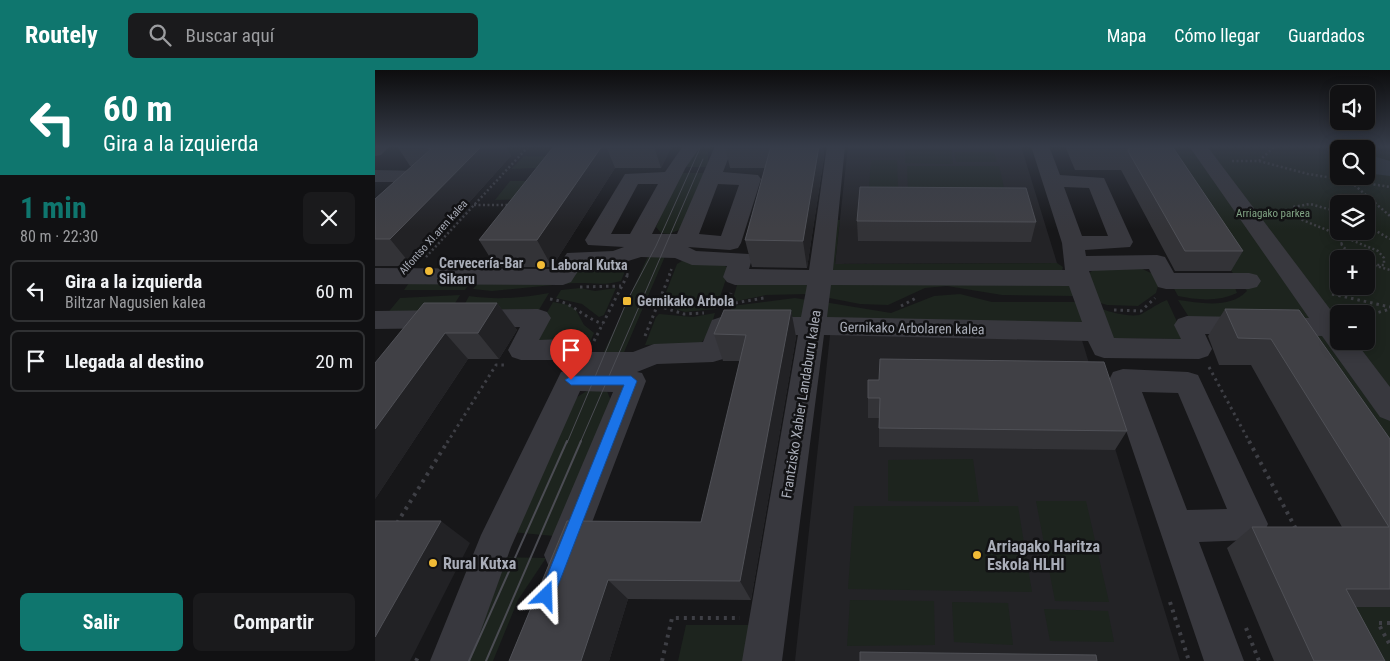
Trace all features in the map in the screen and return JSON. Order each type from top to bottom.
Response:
[{"type":"street","points":[[375,276],[563,277],[575,258],[615,258],[638,245],[674,174]]},
{"type":"street","points":[[682,246],[714,174]]},
{"type":"street","name":"Frantzisko Xabier Landaburu kalea","points":[[762,661],[820,277],[833,174]]},
{"type":"street","points":[[1050,174],[1104,348],[1199,349],[1187,325],[1330,336]]},
{"type":"street","points":[[1218,174],[1330,327]]},
{"type":"street","points":[[375,220],[422,177],[376,177]]},
{"type":"street","points":[[671,178],[633,178],[596,240],[638,245],[682,246],[730,242],[751,179],[712,178]]},
{"type":"street","points":[[1053,181],[1097,182],[1122,242],[1076,262]]},
{"type":"street","points":[[682,246],[692,258],[741,259],[735,277],[820,277],[1076,262],[1157,262],[1166,281],[1249,281]]},
{"type":"street","points":[[375,320],[538,318],[521,350],[575,350],[585,362],[635,362],[654,354],[713,352],[719,313]]},
{"type":"street","name":"Gernikako Arbolaren kalea","points":[[719,313],[812,326],[1100,332]]},
{"type":"street","points":[[1346,350],[1390,408]]},
{"type":"street","points":[[435,657],[464,632],[475,591],[494,544],[571,380],[631,381],[552,582]]},
{"type":"street","points":[[1174,527],[1251,524],[1188,383],[1123,380],[1174,527],[1224,661]]},
{"type":"path","name":"Alfontso XI.aren kalea","points":[[408,276],[503,174]]},
{"type":"path","points":[[1306,174],[1330,178]]},
{"type":"path","points":[[1354,185],[1390,216]]},
{"type":"path","points":[[1374,185],[1390,187]]},
{"type":"path","points":[[1330,210],[1308,204],[1298,204],[1293,208],[1293,212],[1300,218],[1330,230]]},
{"type":"path","points":[[474,205],[513,205]]},
{"type":"path","points":[[1375,230],[1390,239]]},
{"type":"path","points":[[1344,240],[1341,244],[1346,250]]},
{"type":"path","points":[[1354,240],[1378,250],[1385,258],[1384,265],[1375,265]]},
{"type":"path","points":[[585,362],[638,245]]},
{"type":"path","points":[[635,362],[682,246]]},
{"type":"path","points":[[1375,266],[1390,270]]},
{"type":"path","points":[[719,313],[735,277]]},
{"type":"path","points":[[589,288],[621,286]]},
{"type":"path","points":[[1302,287],[1390,308]]},
{"type":"path","points":[[897,306],[906,305],[919,296]]},
{"type":"path","points":[[658,306],[684,314],[719,313],[771,297]]},
{"type":"path","points":[[549,299],[569,302],[589,319],[603,324]]},
{"type":"path","points":[[1375,313],[1390,308]]},
{"type":"path","points":[[394,527],[496,365],[511,365],[521,350]]},
{"type":"path","points":[[662,661],[672,618],[768,618]]},
{"type":"path","points":[[1390,623],[1378,623],[1390,645]]},
{"type":"path","points":[[416,661],[435,657]]},
{"type":"shaded area","points":[[845,174],[1029,174],[1057,263],[835,264]]},
{"type":"shaded area","points":[[1375,174],[1375,174],[1390,174],[1390,176]]},
{"type":"shaded area","name":"Arriagako Haritza Eskola HLHI","points":[[830,335],[1081,337],[1180,661],[795,661]]},
{"type":"green space","points":[[679,174],[704,174],[681,229],[669,234],[661,233],[656,227]]},
{"type":"green space","points":[[870,174],[898,174],[898,187],[869,187]]},
{"type":"green space","points":[[907,174],[1001,174],[1005,192],[908,191]]},
{"type":"green space","name":"Arriagako parkea","points":[[1170,174],[1330,174],[1330,185],[1375,185],[1375,174],[1390,174],[1390,512],[1276,334],[1192,322],[1178,300],[1224,303],[1240,297],[1247,291],[1234,275]]},
{"type":"green space","points":[[510,181],[534,181],[519,199],[495,200]]},
{"type":"green space","points":[[833,220],[840,220],[835,264],[1057,263],[1063,267],[1062,271],[827,272]]},
{"type":"green space","points":[[649,254],[666,254],[622,357],[602,356]]},
{"type":"green space","points":[[626,261],[628,264],[621,281],[607,284],[564,284],[580,265]]},
{"type":"green space","points":[[682,261],[717,262],[727,267],[728,273],[716,309],[685,312],[665,306],[663,300],[677,264]]},
{"type":"green space","points":[[1136,266],[1153,274],[1158,286],[1156,293],[1138,306],[1107,305],[1091,300],[1085,277],[1093,270]]},
{"type":"green space","points":[[473,279],[465,290],[404,290],[411,280]]},
{"type":"green space","points":[[481,279],[557,279],[553,285],[492,291],[473,289]]},
{"type":"green space","points":[[1069,281],[1074,296],[1002,295],[947,286],[925,288],[888,305],[860,304],[824,297],[828,285]]},
{"type":"green space","points":[[811,283],[808,294],[766,295],[732,302],[737,285]]},
{"type":"green space","points":[[1172,285],[1234,285],[1237,293],[1215,299],[1193,298],[1178,296]]},
{"type":"green space","points":[[580,288],[595,291],[616,288],[604,315],[599,317],[582,304],[556,298],[561,290]]},
{"type":"green space","points":[[549,293],[537,313],[459,315],[469,296],[509,298]]},
{"type":"green space","points":[[960,294],[992,302],[1076,302],[1084,325],[822,324],[824,302],[891,313],[934,296]]},
{"type":"green space","points":[[460,295],[448,315],[386,315],[400,298]]},
{"type":"green space","points":[[795,298],[807,300],[803,322],[728,319],[732,306]]},
{"type":"green space","points":[[1167,300],[1185,339],[1110,338],[1095,307],[1122,314],[1139,315]]},
{"type":"green space","points":[[553,302],[569,305],[576,310],[584,325],[594,333],[589,344],[584,344],[582,347],[543,346],[534,335]]},
{"type":"green space","points":[[715,313],[709,333],[701,343],[645,345],[659,314],[693,317]]},
{"type":"green space","points":[[590,389],[607,391],[611,401],[554,536],[511,532],[574,399]]},
{"type":"green space","points":[[973,459],[979,502],[888,501],[888,460]]},
{"type":"green space","points":[[1036,501],[1086,501],[1109,602],[1055,601]]},
{"type":"green space","points":[[854,506],[1018,506],[1032,592],[848,589]]},
{"type":"green space","points":[[499,557],[546,558],[518,600],[493,661],[461,661]]},
{"type":"green space","points":[[850,600],[934,601],[935,645],[847,646]]},
{"type":"green space","points":[[952,602],[1008,603],[1013,645],[954,642]]},
{"type":"green space","points":[[1313,607],[1390,607],[1390,661],[1339,661]]},
{"type":"green space","points":[[1044,609],[1108,611],[1114,642],[1050,641]]},
{"type":"green space","points":[[686,625],[749,625],[744,661],[678,661]]},
{"type":"building","points":[[403,174],[455,174],[390,239],[375,239],[375,199]]},
{"type":"building","points":[[532,174],[583,174],[537,240],[479,240]]},
{"type":"building","points":[[763,174],[814,174],[803,241],[745,240]]},
{"type":"building","points":[[1141,174],[1191,174],[1243,251],[1185,251]]},
{"type":"building","points":[[860,187],[1026,188],[1036,222],[857,221]]},
{"type":"building","points":[[424,303],[497,303],[478,333],[445,333],[375,429],[375,363]]},
{"type":"building","points":[[1225,309],[1299,310],[1390,439],[1390,589],[1346,589],[1385,661],[1314,661],[1252,527],[1389,527],[1271,339],[1238,338]]},
{"type":"building","points":[[724,310],[791,310],[740,581],[608,580],[581,661],[509,661],[567,521],[701,522],[746,335],[714,334]]},
{"type":"building","points":[[880,359],[1104,362],[1127,431],[879,428],[880,398],[868,398],[868,380],[879,380]]},
{"type":"building","points":[[375,521],[441,521],[375,637]]},
{"type":"building","points":[[860,652],[1096,655],[1097,661],[860,661]]},
{"type":"tram line","points":[[567,443],[627,301],[656,246],[689,174]]},
{"type":"tram line","points":[[580,443],[697,174]]},
{"type":"tram line","points":[[469,661],[567,441]]},
{"type":"tram line","points":[[486,661],[581,441]]},
{"type":"place","name":"Laboral Kutxa","points":[[541,265]]},
{"type":"place","name":"Cervecería-Bar Sikaru","points":[[429,271]]},
{"type":"place","name":"Gernikako Arbola","points":[[627,301]]},
{"type":"place","name":"Arriagako Haritza Eskola HLHI","points":[[977,555]]},
{"type":"place","name":"Rural Kutxa","points":[[433,563]]},
{"type":"route","points":[[546,596],[631,381],[571,380]]}]
